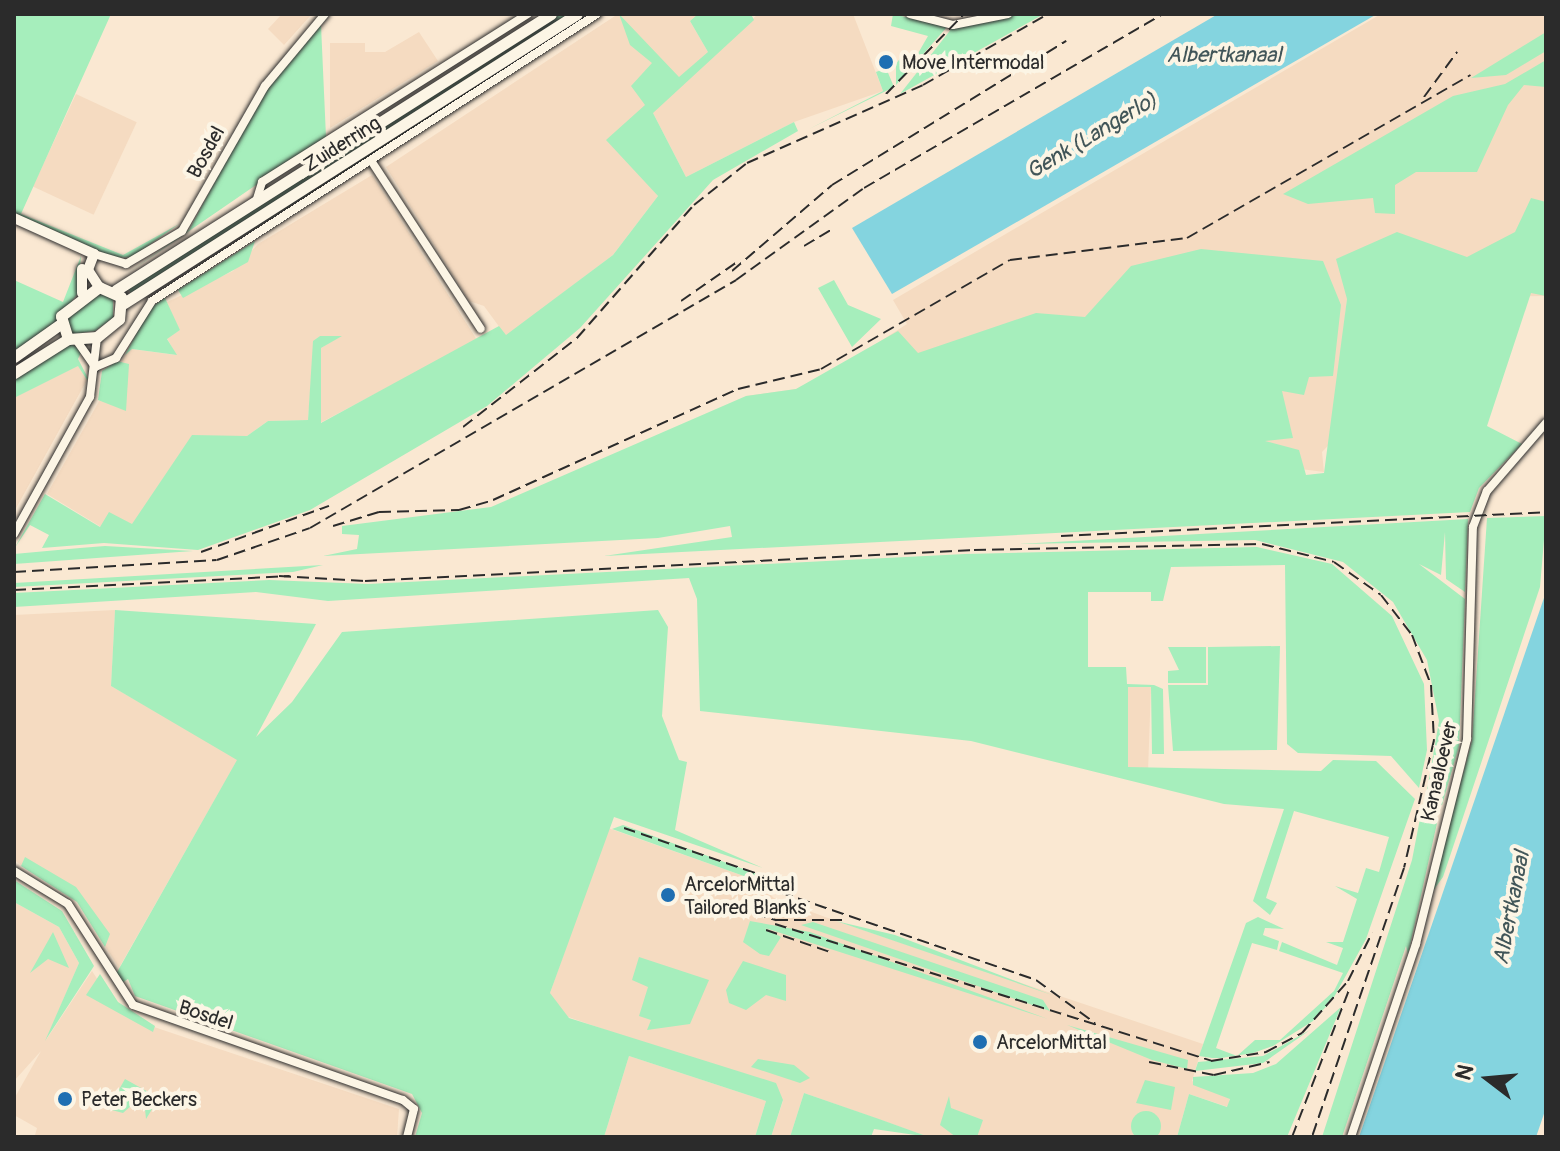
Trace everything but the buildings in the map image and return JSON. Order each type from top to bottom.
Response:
[{"type":"main road","name":"Zuiderring","points":[[116,290],[551,14]]},
{"type":"main road","name":"Zuiderring","points":[[97,337],[119,319],[124,303],[577,14]]},
{"type":"main road","points":[[14,357],[59,325],[82,293],[99,287],[116,290],[124,303]]},
{"type":"main road","points":[[59,325],[73,340]]},
{"type":"main road","points":[[14,373],[73,340],[97,337]]},
{"type":"street","name":"Bosdel","points":[[90,253],[126,264],[182,231],[270,78],[325,14]]},
{"type":"street","name":"Zuiderring","points":[[256,203],[262,182],[528,14]]},
{"type":"street","name":"Zuiderring","points":[[95,367],[116,358],[152,301],[372,162],[597,14]]},
{"type":"street","points":[[910,14],[953,25],[1008,14]]},
{"type":"street","name":"Zuiderring","points":[[372,162],[481,329]]},
{"type":"street","points":[[14,218],[90,253]]},
{"type":"street","points":[[90,253],[88,270],[99,287]]},
{"type":"street","points":[[82,293],[90,253]]},
{"type":"street","points":[[14,534],[90,397],[97,337]]},
{"type":"street","points":[[73,340],[95,367]]},
{"type":"street","name":"Kanaaloever","points":[[1351,1137],[1416,944],[1467,739],[1473,527],[1487,491],[1546,423]]},
{"type":"street","name":"Bosdel","points":[[14,871],[68,904],[133,1005],[403,1100],[414,1109],[407,1137]]},
{"type":"shaded area","points":[[282,14],[312,14],[284,45],[268,29]]},
{"type":"shaded area","points":[[618,14],[698,14],[690,21],[711,57],[758,14],[853,14],[883,91],[794,122],[686,177],[653,113],[616,147],[658,196],[613,255],[506,336],[484,306],[469,301],[386,167]]},
{"type":"shaded area","points":[[1381,14],[1546,14],[1546,296],[1347,299],[1335,411],[1355,418],[1322,452],[1324,472],[746,396],[796,389],[836,370],[907,324],[893,300]]},
{"type":"shaded area","points":[[419,32],[438,61],[330,128],[330,43],[365,43],[365,52],[385,52]]},
{"type":"shaded area","points":[[76,94],[137,122],[94,215],[33,186]]},
{"type":"shaded area","points":[[372,175],[477,340],[320,423],[321,348],[340,336],[320,336],[314,341],[308,420],[268,421],[247,436],[192,436],[132,525],[101,527],[47,494],[125,355],[131,349],[176,355],[167,338],[180,330],[165,303],[233,271],[258,244]]},
{"type":"shaded area","points":[[75,360],[87,380],[14,512],[14,398]]},
{"type":"shaded area","points":[[115,610],[111,686],[238,759],[119,968],[77,902],[14,860],[14,615]]},
{"type":"shaded area","points":[[1128,687],[1151,687],[1148,772],[1128,767]]},
{"type":"shaded area","points":[[608,828],[755,880],[774,898],[836,921],[1203,1044],[1192,1081],[1230,1098],[1228,1107],[1189,1094],[1177,1137],[929,1137],[804,1093],[790,1137],[771,1137],[783,1101],[777,1090],[560,1014],[550,993]]},
{"type":"shaded area","points":[[14,902],[59,927],[79,963],[46,1040],[92,971],[113,1003],[154,1027],[399,1109],[397,1137],[35,1135],[37,1128],[14,1115],[14,1099],[41,1051],[14,1081]]},
{"type":"shaded area","points":[[629,1056],[766,1101],[755,1137],[604,1137]]},
{"type":"green space","points":[[14,14],[111,14],[21,214],[123,255],[179,224],[132,257],[115,258],[14,213]]},
{"type":"green space","points":[[558,14],[572,14],[131,293],[128,288]]},
{"type":"green space","points":[[582,14],[529,56],[137,301],[532,50]]},
{"type":"green space","points":[[619,14],[679,77],[708,52],[690,21],[698,14],[751,14],[754,20],[653,113],[686,177],[794,122],[798,131],[713,180],[580,328],[487,406],[310,510],[198,550],[104,543],[42,548],[49,535],[30,525],[14,549],[45,494],[100,527],[109,512],[132,524],[192,435],[247,436],[268,421],[308,420],[313,341],[320,336],[342,336],[321,348],[321,423],[499,326],[506,335],[613,255],[658,196],[606,140],[645,105],[631,86],[652,63],[630,45]]},
{"type":"green space","points":[[893,14],[947,27],[896,85],[896,64],[901,57],[913,62],[928,36],[891,26]]},
{"type":"green space","points":[[1017,14],[1044,14],[900,94],[952,28]]},
{"type":"green space","points":[[321,25],[326,137],[125,275],[189,230],[260,98]]},
{"type":"green space","points":[[1546,32],[1546,51],[1506,75],[1471,78]]},
{"type":"green space","points":[[1546,60],[1546,87],[1524,85],[1508,105],[1477,172],[1416,172],[1395,185],[1395,214],[1375,213],[1373,198],[1308,204],[1283,194],[1453,96],[1505,84]]},
{"type":"green space","points":[[886,68],[894,87],[809,129],[883,91],[876,72]]},
{"type":"green space","points":[[1531,198],[1546,202],[1546,296],[1531,293],[1487,426],[1522,444],[1479,488],[1470,512],[604,556],[732,537],[730,526],[658,538],[323,556],[357,549],[359,535],[342,534],[342,526],[491,507],[746,396],[796,389],[898,331],[918,353],[1036,313],[1085,317],[1131,266],[1201,249],[1323,261],[1341,305],[1333,376],[1309,377],[1304,395],[1282,391],[1293,438],[1265,441],[1299,450],[1306,475],[1324,473],[1347,299],[1336,259],[1397,232],[1467,257],[1515,232]]},
{"type":"green space","points":[[255,241],[248,262],[183,298],[178,290]]},
{"type":"green space","points":[[81,256],[78,293],[57,322],[14,352],[14,280],[63,302]]},
{"type":"green space","points":[[834,280],[848,305],[881,319],[852,347],[818,288]]},
{"type":"green space","points":[[96,294],[113,295],[113,318],[95,331],[72,334],[67,317]]},
{"type":"green space","points":[[165,298],[180,330],[167,339],[177,355],[132,349],[125,355],[150,308]]},
{"type":"green space","points":[[69,343],[82,350],[78,359],[88,378],[75,406],[87,380],[78,366],[14,398],[14,376]]},
{"type":"green space","points":[[117,361],[129,364],[126,411],[98,400],[102,371]]},
{"type":"green space","points":[[1546,516],[1540,587],[1443,877],[1430,895],[1472,741],[1487,518]]},
{"type":"green space","points":[[1468,519],[1465,592],[1446,579],[1445,532],[1441,575],[1419,564],[1465,599],[1459,746],[1442,805],[1433,806],[1426,796],[1439,721],[1427,660],[1393,602],[1343,562],[1255,540],[1018,544]]},
{"type":"green space","points":[[105,546],[193,551],[14,564],[14,554]]},
{"type":"green space","points":[[1257,547],[1332,564],[1392,616],[1424,684],[1427,750],[1419,788],[1391,756],[1298,753],[1287,744],[1285,565],[1171,567],[1163,601],[1151,601],[1151,592],[1088,592],[1088,667],[1126,667],[1127,684],[1154,685],[1163,689],[1164,754],[1152,754],[1151,687],[1128,687],[1128,767],[1321,771],[1333,760],[1376,761],[1415,799],[1366,939],[1333,999],[1313,1021],[1273,1046],[1238,1055],[1255,1040],[1280,1040],[1334,991],[1343,973],[1279,951],[1282,942],[1337,965],[1343,948],[1326,942],[1343,942],[1357,899],[1335,886],[1358,893],[1366,868],[1379,872],[1389,837],[1294,811],[1266,898],[1277,903],[1270,915],[1253,901],[1284,809],[1224,804],[971,741],[700,711],[697,599],[689,578],[328,601],[256,592],[14,607],[14,593],[269,580],[368,584],[965,554]]},
{"type":"green space","points":[[323,565],[293,572],[14,587],[14,583]]},
{"type":"green space","points":[[115,610],[316,624],[256,737],[292,702],[342,632],[658,610],[668,627],[662,716],[679,760],[687,762],[675,830],[763,868],[614,817],[550,993],[569,1018],[776,1083],[783,1100],[771,1137],[755,1137],[766,1101],[629,1056],[604,1137],[415,1137],[422,1113],[412,1094],[135,996],[128,979],[122,983],[116,974],[237,760],[111,686]]},
{"type":"green space","points":[[1280,646],[1277,750],[1173,751],[1168,685],[1208,685],[1208,647]]},
{"type":"green space","points":[[1168,647],[1206,647],[1206,683],[1168,683],[1168,671],[1179,670]]},
{"type":"green space","points":[[1423,803],[1437,823],[1408,954],[1406,946],[1342,1137],[1322,1137],[1412,860]]},
{"type":"green space","points":[[623,825],[757,874],[755,880],[612,829]]},
{"type":"green space","points":[[25,857],[76,887],[110,934],[105,947],[77,902],[21,866]]},
{"type":"green space","points":[[14,880],[62,911],[94,966],[45,1041],[79,963],[59,927],[14,902]]},
{"type":"green space","points":[[1258,917],[1284,929],[1265,928],[1263,935],[1279,941],[1277,950],[1252,943],[1216,1048],[1236,1056],[1199,1056],[1246,923]]},
{"type":"green space","points":[[750,921],[810,932],[1048,1019],[765,928],[781,937],[769,956],[760,954],[743,942]]},
{"type":"green space","points":[[836,921],[895,935],[1052,995]]},
{"type":"green space","points":[[813,922],[1043,1000],[1050,1011],[801,925]]},
{"type":"green space","points":[[53,932],[69,968],[48,959],[30,973]]},
{"type":"green space","points":[[639,957],[709,980],[690,1024],[647,1030],[651,1020],[639,1016],[648,987],[632,980]]},
{"type":"green space","points":[[743,961],[786,975],[786,1001],[766,995],[746,1010],[729,1003],[726,990]]},
{"type":"green space","points":[[100,974],[118,1002],[155,1026],[153,1032],[86,995]]},
{"type":"green space","points":[[1341,1007],[1287,1137],[1177,1137],[1189,1094],[1227,1107],[1230,1099],[1193,1085],[1193,1077],[1253,1073],[1276,1064]]},
{"type":"green space","points":[[1067,1025],[1188,1060],[1187,1069],[1152,1060]]},
{"type":"green space","points":[[1310,1030],[1263,1063],[1195,1071],[1198,1062],[1263,1056]]},
{"type":"green space","points":[[758,1059],[794,1065],[810,1078],[800,1083],[751,1067]]},
{"type":"green space","points":[[125,1079],[159,1098],[146,1119],[145,1109],[132,1105],[123,1113],[108,1109]]},
{"type":"green space","points":[[1145,1080],[1175,1087],[1171,1110],[1136,1103]]},
{"type":"green space","points":[[804,1093],[929,1137],[874,1129],[871,1137],[790,1137]]},
{"type":"green space","points":[[949,1096],[951,1108],[983,1120],[977,1137],[956,1137],[940,1125]]},
{"type":"green space","points":[[1146,1111],[1157,1115],[1161,1126],[1157,1137],[1146,1141],[1135,1137],[1131,1126],[1135,1115]]},
{"type":"water","name":"Albertkanaal","points":[[1218,14],[1377,14],[892,294],[852,228]]},
{"type":"water","name":"Albertkanaal","points":[[1546,592],[1546,1108],[1536,1137],[1359,1137]]},
{"type":"railway","points":[[886,94],[964,14]]},
{"type":"railway","points":[[463,427],[577,338],[694,205],[747,163],[923,85],[1048,14]]},
{"type":"railway","points":[[14,572],[217,560],[310,528],[736,280],[864,188],[1163,14]]},
{"type":"railway","points":[[732,271],[832,185],[1066,41]]},
{"type":"railway","points":[[1424,97],[1457,52]]},
{"type":"railway","points":[[333,526],[379,512],[459,510],[493,500],[738,389],[821,369],[1010,260],[1187,238],[1470,75]]},
{"type":"railway","points":[[804,246],[831,230]]},
{"type":"railway","points":[[681,301],[740,260]]},
{"type":"railway","points":[[201,552],[329,506]]},
{"type":"railway","points":[[1061,536],[1546,512]]},
{"type":"railway","points":[[279,576],[365,581],[974,550],[1262,544],[1334,562],[1381,595],[1412,635],[1431,685],[1434,740],[1404,868],[1312,1137]]},
{"type":"railway","points":[[14,590],[290,576]]},
{"type":"railway","points":[[624,828],[764,876]]},
{"type":"railway","points":[[747,881],[1036,980],[1095,1023]]},
{"type":"railway","points":[[737,909],[776,920],[842,920]]},
{"type":"railway","points":[[775,924],[1211,1061],[1266,1052],[1302,1033],[1348,981],[1372,933]]},
{"type":"railway","points":[[766,930],[830,952]]},
{"type":"railway","points":[[1292,1137],[1349,990]]},
{"type":"railway","points":[[1149,1062],[1214,1075],[1270,1062]]},
{"type":"place","name":"Move Intermodal","points":[[886,62]]},
{"type":"place","name":"ArcelorMittal Tailored Blanks","points":[[668,895]]},
{"type":"place","name":"ArcelorMittal","points":[[980,1042]]},
{"type":"place","name":"Peter Beckers","points":[[65,1099]]},
{"type":"water label","name":"Genk (Langerlo)","points":[[1092,136]]}]
